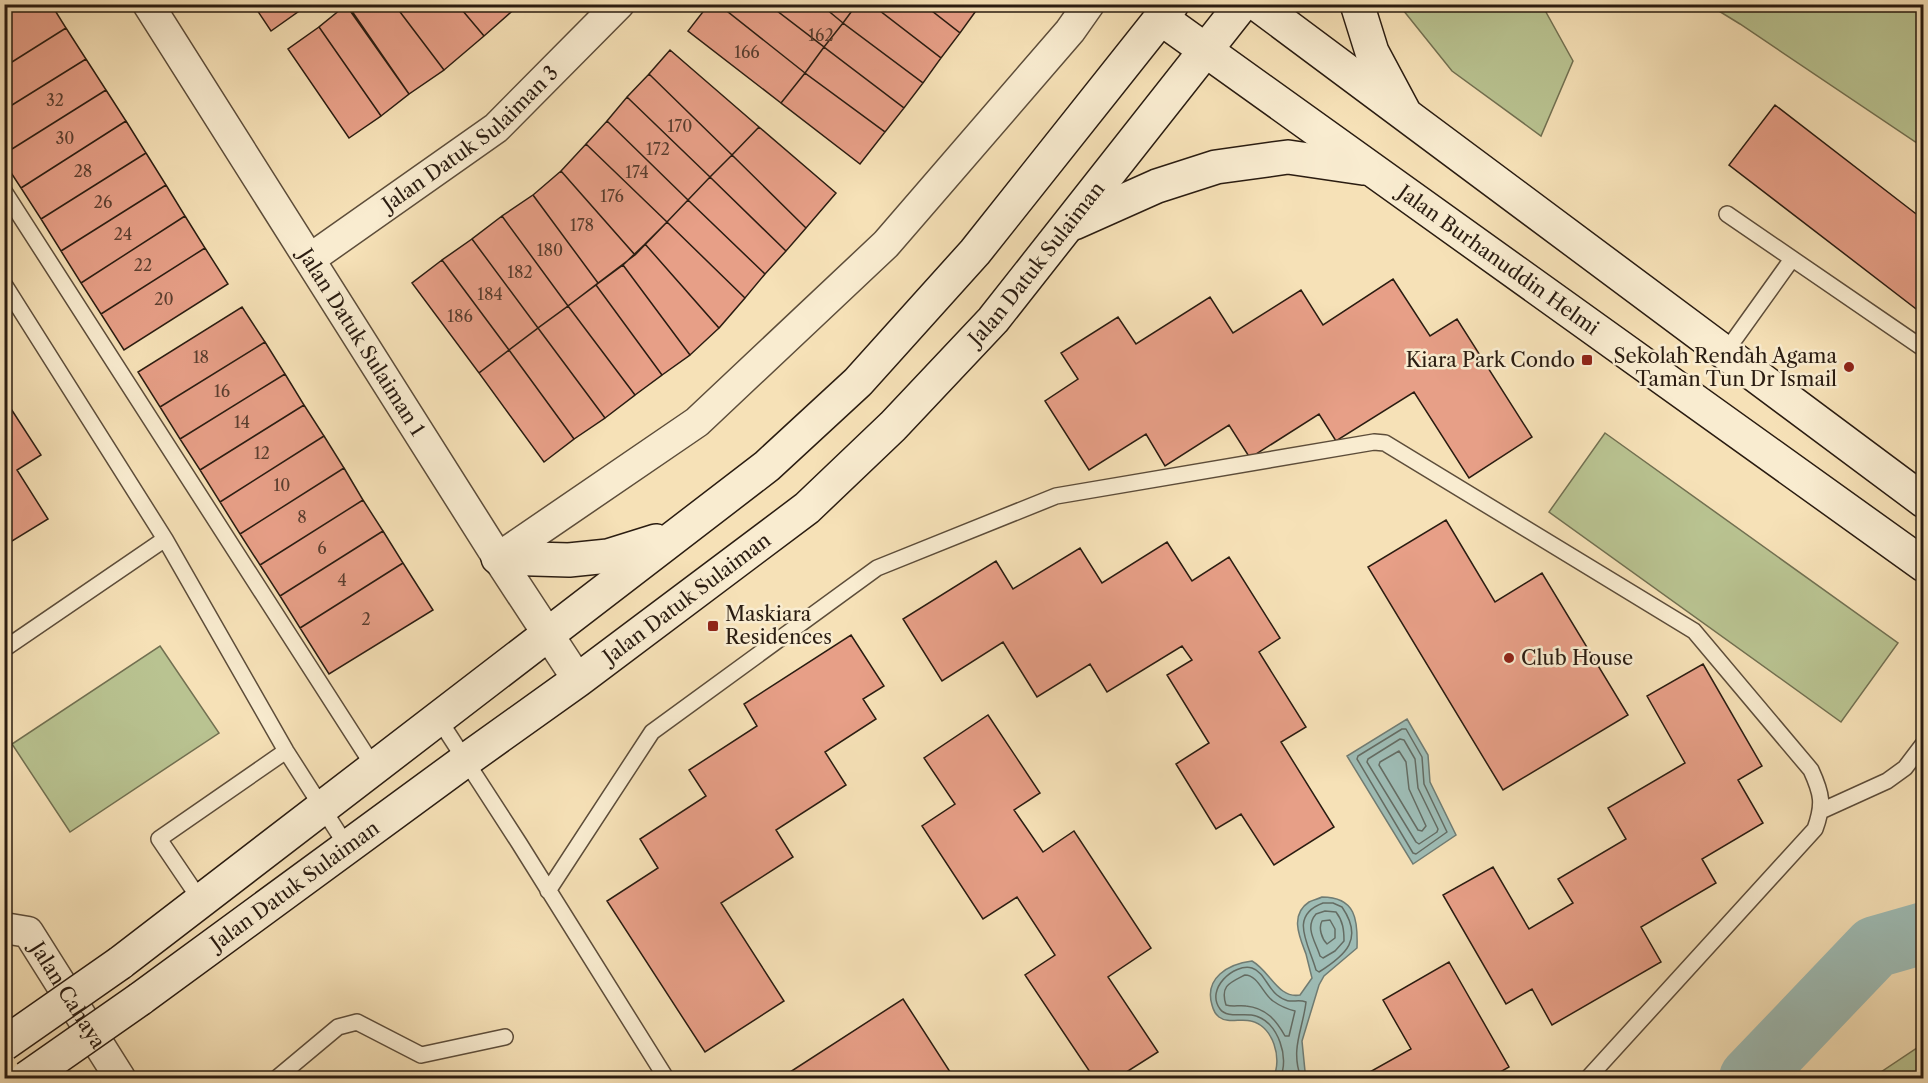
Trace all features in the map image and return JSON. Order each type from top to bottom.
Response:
[{"type":"main road","name":"Jalan Datuk Sulaiman","points":[[27,1078],[140,999],[578,680],[807,508],[893,426],[993,320],[1242,4]]},
{"type":"main road","points":[[1257,4],[1923,501]]},
{"type":"main road","points":[[1357,4],[1372,52],[1407,117]]},
{"type":"main road","name":"Jalan Burhanuddin Helmi","points":[[1167,12],[1206,51],[1923,565]]},
{"type":"main road","points":[[4,1044],[120,963],[767,466],[858,382],[975,252],[1167,12]]},
{"type":"main road","points":[[1070,225],[1157,186],[1216,167],[1288,157],[1371,170]]},
{"type":"main road","points":[[498,558],[568,560],[608,556],[677,534]]},
{"type":"street","name":"Jalan Datuk Sulaiman 1","points":[[148,4],[498,558],[578,680]]},
{"type":"street","name":"Jalan Datuk Sulaiman 3","points":[[310,259],[496,128],[619,4]]},
{"type":"street","points":[[498,558],[697,422],[886,244],[1070,31],[1089,4]]},
{"type":"street","name":"Jalan Cahaya","points":[[4,928],[28,932],[120,1078]]},
{"type":"lane","points":[[4,191],[374,767]]},
{"type":"lane","points":[[1727,214],[1923,349]]},
{"type":"lane","points":[[1724,354],[1792,260]]},
{"type":"lane","points":[[4,284],[165,539],[286,752],[348,848]]},
{"type":"lane","points":[[548,891],[652,732],[877,568],[1056,496],[1385,442],[1694,631],[1811,770],[1821,791],[1821,811],[1815,829],[1588,1078]]},
{"type":"lane","points":[[4,650],[165,539]]},
{"type":"lane","points":[[438,718],[666,1078]]},
{"type":"lane","points":[[1821,811],[1887,782],[1905,768],[1923,743]]},
{"type":"lane","points":[[201,901],[159,838],[286,752]]},
{"type":"lane","points":[[277,1078],[338,1027],[357,1022],[421,1055],[505,1037]]},
{"type":"green space","points":[[1399,5],[1542,5],[1573,61],[1541,136],[1452,71]]},
{"type":"green space","points":[[1709,5],[1923,5],[1923,147],[1740,24]]},
{"type":"green space","points":[[1605,433],[1898,643],[1841,722],[1549,512]]},
{"type":"green space","points":[[160,646],[219,733],[70,832],[12,744]]},
{"type":"green space","points":[[1923,1044],[1923,1078],[1872,1078]]},
{"type":"water","points":[[1407,719],[1428,755],[1430,782],[1456,835],[1413,864],[1347,756]]},
{"type":"water","points":[[1322,897],[1342,901],[1353,912],[1357,928],[1357,948],[1324,976],[1319,985],[1302,1041],[1307,1078],[1273,1078],[1277,1062],[1270,1036],[1259,1024],[1251,1021],[1226,1020],[1219,1017],[1212,1005],[1210,995],[1212,987],[1220,974],[1227,969],[1252,961],[1280,989],[1292,995],[1300,995],[1312,978],[1299,934],[1299,913],[1309,902]]},
{"type":"building","points":[[24,4],[51,4],[66,28],[4,67],[4,17]]},
{"type":"building","points":[[253,4],[299,4],[302,9],[271,31]]},
{"type":"building","points":[[347,4],[394,4],[444,70],[409,94]]},
{"type":"building","points":[[394,4],[457,4],[484,36],[444,70]]},
{"type":"building","points":[[457,4],[516,4],[518,6],[484,36]]},
{"type":"building","points":[[709,4],[718,4],[805,73],[781,103],[688,31]]},
{"type":"building","points":[[718,4],[768,4],[824,47],[805,73]]},
{"type":"building","points":[[768,4],[820,4],[843,23],[824,47]]},
{"type":"building","points":[[820,4],[857,4],[843,23]]},
{"type":"building","points":[[857,4],[871,4],[941,58],[923,83],[843,23]]},
{"type":"building","points":[[871,4],[923,4],[960,33],[941,58]]},
{"type":"building","points":[[923,4],[974,4],[978,8],[960,33]]},
{"type":"building","points":[[346,5],[409,94],[381,116],[319,27]]},
{"type":"building","points":[[843,23],[923,83],[904,108],[824,47]]},
{"type":"building","points":[[319,27],[381,116],[349,138],[288,49]]},
{"type":"building","points":[[66,28],[86,59],[4,110],[4,67]]},
{"type":"building","points":[[824,47],[904,108],[885,132],[805,73]]},
{"type":"building","points":[[670,50],[759,127],[732,155],[649,74]]},
{"type":"building","points":[[86,59],[106,90],[4,154],[4,110]]},
{"type":"building","points":[[805,73],[885,132],[860,164],[781,103]]},
{"type":"building","points":[[649,74],[732,155],[710,177],[627,97]]},
{"type":"building","points":[[106,90],[126,121],[21,188],[4,162],[4,154]]},
{"type":"building","points":[[627,97],[710,177],[688,200],[607,121]]},
{"type":"building","points":[[1775,105],[1924,220],[1924,315],[1729,165]]},
{"type":"building","points":[[126,121],[146,153],[41,219],[21,188]]},
{"type":"building","points":[[607,121],[688,200],[667,222],[586,144]]},
{"type":"building","points":[[759,127],[836,193],[806,228],[732,155]]},
{"type":"building","points":[[586,144],[667,222],[635,255],[561,171]]},
{"type":"building","points":[[146,153],[166,185],[61,251],[41,219]]},
{"type":"building","points":[[732,155],[806,228],[786,251],[710,177]]},
{"type":"building","points":[[561,171],[635,255],[598,283],[533,195]]},
{"type":"building","points":[[710,177],[786,251],[765,274],[688,200]]},
{"type":"building","points":[[166,185],[185,216],[81,283],[61,251]]},
{"type":"building","points":[[533,195],[598,283],[568,306],[502,216]]},
{"type":"building","points":[[688,200],[765,274],[745,298],[667,222]]},
{"type":"building","points":[[185,216],[205,248],[101,314],[81,283]]},
{"type":"building","points":[[502,216],[568,306],[538,328],[472,239]]},
{"type":"building","points":[[667,222],[745,298],[719,328],[645,244]]},
{"type":"building","points":[[472,239],[538,328],[509,350],[442,260]]},
{"type":"building","points":[[645,244],[719,328],[690,355],[623,265]]},
{"type":"building","points":[[205,248],[228,284],[124,350],[101,314]]},
{"type":"building","points":[[442,260],[509,350],[479,373],[412,283]]},
{"type":"building","points":[[623,265],[690,355],[662,375],[596,285]]},
{"type":"building","points":[[1393,279],[1430,336],[1457,319],[1532,437],[1469,478],[1414,392],[1336,441],[1319,414],[1250,458],[1229,425],[1165,466],[1146,434],[1089,470],[1045,401],[1078,379],[1061,353],[1118,317],[1136,344],[1210,297],[1233,333],[1301,290],[1323,325]]},
{"type":"building","points":[[596,285],[662,375],[635,395],[568,306]]},
{"type":"building","points":[[568,306],[635,395],[605,418],[538,328]]},
{"type":"building","points":[[242,307],[265,342],[160,407],[138,372]]},
{"type":"building","points":[[538,328],[605,418],[574,439],[509,350]]},
{"type":"building","points":[[265,342],[285,374],[180,439],[160,407]]},
{"type":"building","points":[[509,350],[574,439],[544,462],[479,373]]},
{"type":"building","points":[[285,374],[304,405],[200,470],[180,439]]},
{"type":"building","points":[[4,398],[41,455],[17,470],[48,519],[4,546]]},
{"type":"building","points":[[304,405],[324,436],[220,502],[200,470]]},
{"type":"building","points":[[324,436],[344,468],[240,534],[220,502]]},
{"type":"building","points":[[344,468],[363,500],[260,565],[240,534]]},
{"type":"building","points":[[363,500],[383,531],[280,596],[260,565]]},
{"type":"building","name":"Club House","points":[[1446,520],[1495,602],[1542,573],[1628,715],[1503,790],[1368,567]]},
{"type":"building","points":[[383,531],[403,563],[300,628],[280,596]]},
{"type":"building","points":[[1167,542],[1192,581],[1229,557],[1280,638],[1259,652],[1306,727],[1281,742],[1334,827],[1274,865],[1241,814],[1216,829],[1176,764],[1209,743],[1167,675],[1192,660],[1182,646],[1107,692],[1090,664],[1037,697],[1003,642],[942,681],[903,619],[996,561],[1013,589],[1080,548],[1102,583]]},
{"type":"building","points":[[403,563],[433,610],[329,674],[300,628]]},
{"type":"building","points":[[851,635],[884,686],[863,699],[876,719],[825,752],[846,785],[776,830],[793,857],[721,903],[784,1001],[705,1052],[607,901],[658,868],[640,839],[706,796],[689,770],[757,726],[744,704]]},
{"type":"building","points":[[1703,664],[1762,766],[1738,780],[1763,823],[1702,859],[1716,883],[1641,927],[1661,962],[1552,1025],[1532,989],[1506,1004],[1443,895],[1493,867],[1529,929],[1573,903],[1558,879],[1626,839],[1608,808],[1685,763],[1647,696]]},
{"type":"building","points":[[988,715],[1040,793],[1014,810],[1043,852],[1074,831],[1151,948],[1108,977],[1158,1052],[1117,1078],[1094,1078],[1025,975],[1055,955],[1017,897],[983,919],[922,826],[955,804],[924,758]]},
{"type":"building","points":[[1449,962],[1509,1067],[1490,1078],[1359,1078],[1411,1049],[1383,1000]]},
{"type":"building","points":[[903,999],[954,1078],[794,1078],[790,1072]]},
{"type":"waterway","points":[[1750,1078],[1875,947],[1924,933]]},
{"type":"place","name":"Kiara Park Condo","points":[[1587,360]]},
{"type":"place","name":"Sekolah Rendah Agama Taman Tun Dr Ismail","points":[[1849,367]]},
{"type":"place","name":"Maskiara Residences","points":[[713,626]]},
{"type":"place","name":"Club House","points":[[1509,658]]}]
